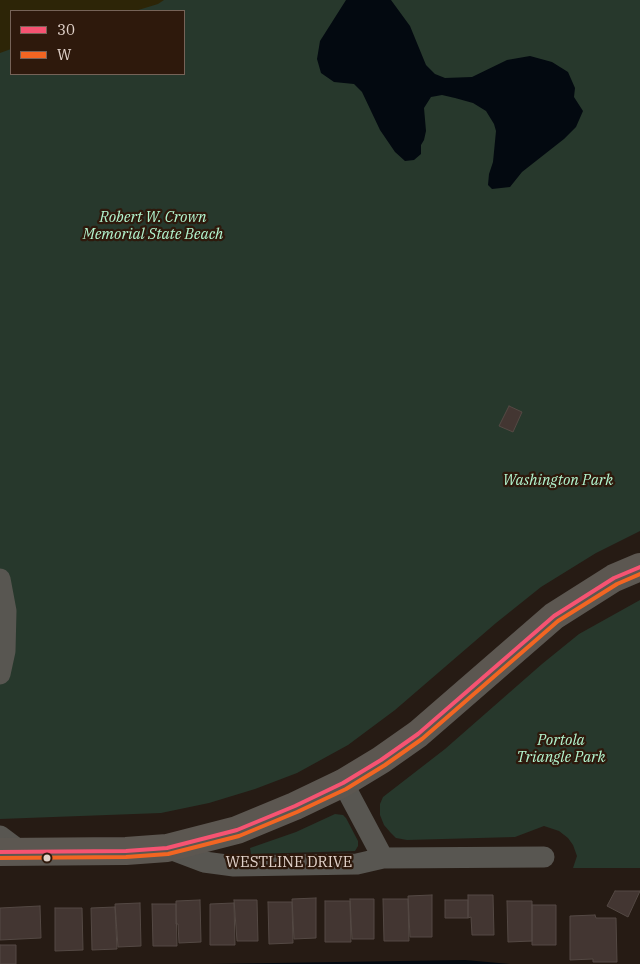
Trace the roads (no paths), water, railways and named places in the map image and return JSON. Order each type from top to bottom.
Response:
[{"type":"main road","name":"WESTLINE DRIVE","points":[[7,846],[126,851],[167,848],[237,830],[295,806],[343,783],[381,760],[418,734],[554,616],[614,578],[640,567]]},
{"type":"street","points":[[0,578],[6,611],[5,651],[0,674]]},
{"type":"street","points":[[343,783],[383,858]]},
{"type":"street","name":"WESTLINE DRIVE","points":[[167,848],[204,862],[234,866],[357,864],[383,858],[544,858]]},
{"type":"park label","name":"Robert W. Crown Memorial State Beach","points":[[153,226]]},
{"type":"park label","name":"Washington Park","points":[[558,481]]},
{"type":"park label","name":"Portola Triangle Park","points":[[561,750]]}]
